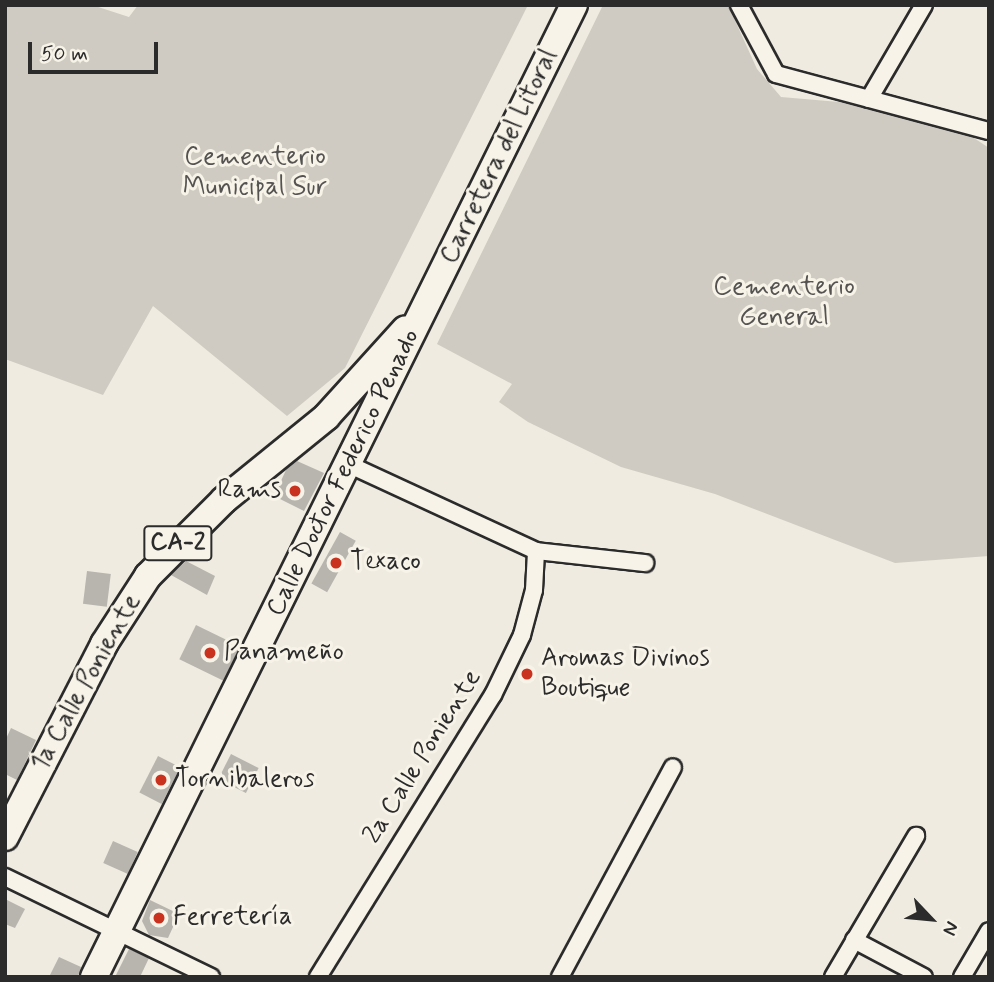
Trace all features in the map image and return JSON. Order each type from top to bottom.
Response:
[{"type":"main road","name":"Carretera del Litoral","points":[[425,308],[574,5]]},
{"type":"main road","name":"1a Calle Poniente","points":[[5,837],[97,656],[148,576],[224,500],[326,418],[425,308]]},
{"type":"main road","name":"Calle Doctor Federico Penado","points":[[94,977],[425,308]]},
{"type":"main road","points":[[326,418],[347,426],[351,459]]},
{"type":"street","points":[[739,5],[776,74],[989,131]]},
{"type":"street","points":[[869,99],[923,5]]},
{"type":"street","points":[[351,459],[536,551],[645,563]]},
{"type":"street","name":"2a Calle Poniente","points":[[318,977],[493,695],[522,635],[534,590],[536,551]]},
{"type":"street","points":[[559,977],[673,767]]},
{"type":"street","points":[[833,977],[916,836]]},
{"type":"street","points":[[5,877],[118,929],[211,977]]},
{"type":"street","points":[[962,977],[989,932]]},
{"type":"street","points":[[854,940],[924,977]]},
{"type":"green space","name":"Cementerio Municipal Sur","points":[[5,5],[92,5],[129,17],[138,5],[528,5],[345,368],[287,416],[153,306],[103,395],[5,359]]},
{"type":"green space","name":"Cementerio General","points":[[603,5],[728,5],[757,69],[781,97],[839,102],[965,132],[989,148],[989,556],[895,563],[715,494],[621,467],[528,422],[499,402],[512,384],[437,344]]},
{"type":"building","name":"Rams","points":[[297,461],[324,473],[304,511],[274,496],[286,470]]},
{"type":"building","name":"Texaco","points":[[340,532],[356,541],[327,592],[311,584]]},
{"type":"building","points":[[186,561],[215,576],[207,595],[171,575]]},
{"type":"building","points":[[87,571],[111,574],[107,607],[83,604]]},
{"type":"building","name":"Panameño","points":[[196,625],[240,646],[223,681],[179,659]]},
{"type":"building","points":[[11,728],[36,740],[17,780],[5,774],[5,741]]},
{"type":"building","points":[[231,754],[259,768],[246,793],[218,779]]},
{"type":"building","name":"Tornibaleros","points":[[158,756],[180,767],[162,804],[139,793]]},
{"type":"building","points":[[113,841],[138,852],[128,874],[103,863]]},
{"type":"building","points":[[5,899],[25,909],[15,928],[5,924]]},
{"type":"building","name":"Ferretería","points":[[150,900],[179,914],[168,938],[149,935],[142,921]]},
{"type":"building","points":[[129,949],[149,958],[140,977],[115,977]]},
{"type":"building","points":[[59,957],[81,967],[78,977],[49,977]]},
{"type":"place","name":"Rams","points":[[295,491]]},
{"type":"place","name":"Texaco","points":[[336,563]]},
{"type":"place","name":"Panameño","points":[[210,653]]},
{"type":"place","name":"Aromas Divinos Boutique","points":[[527,674]]},
{"type":"place","name":"Tornibaleros","points":[[161,780]]},
{"type":"place","name":"Ferretería","points":[[159,918]]}]
